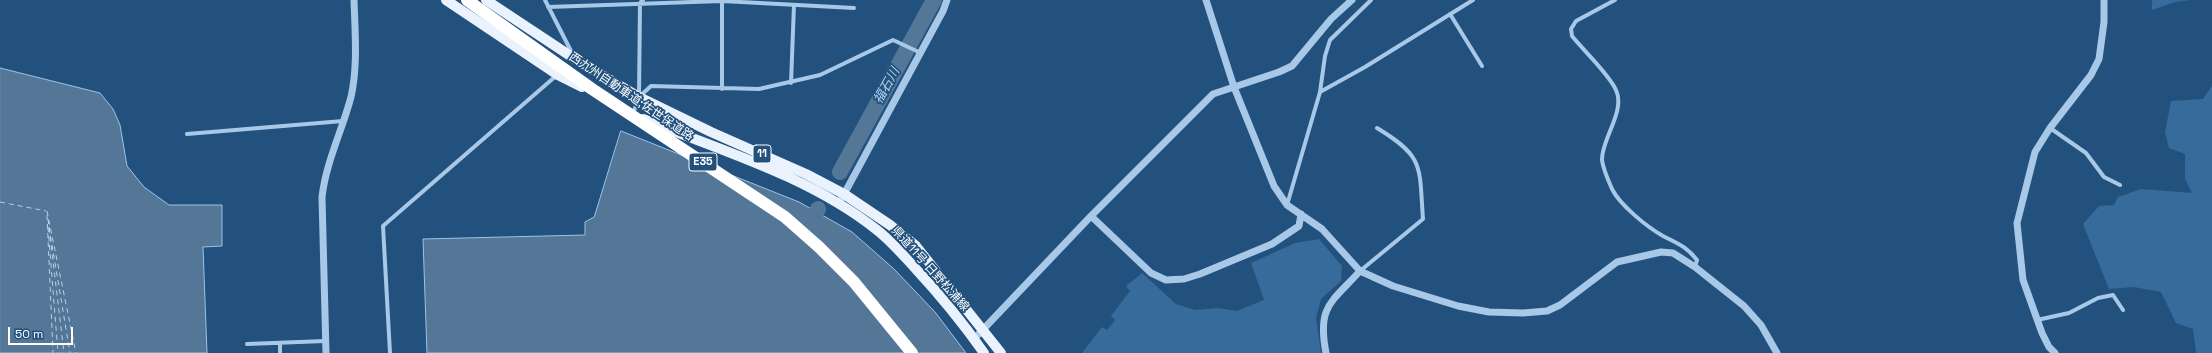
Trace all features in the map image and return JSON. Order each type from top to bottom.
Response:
[{"type":"highway","name":"西九州自動車道;佐世保道路","points":[[467,0],[592,89],[785,217],[819,247],[854,282],[912,353]]},
{"type":"main road","name":"県道11号 日野松浦線","points":[[446,0],[558,75],[633,114],[842,199],[890,225],[916,246],[983,328],[1001,353]]},
{"type":"main road","name":"県道11号 日野松浦線","points":[[486,0],[575,59],[639,97],[711,132],[806,174],[842,199],[878,230],[899,251],[974,339],[984,353]]},
{"type":"street","points":[[326,353],[322,197],[324,177],[351,97],[356,54],[354,0]]},
{"type":"street","points":[[466,12],[473,0]]},
{"type":"street","points":[[545,0],[575,59]]},
{"type":"street","points":[[633,114],[639,97],[640,3],[643,0]]},
{"type":"street","points":[[842,199],[918,51],[947,0]]},
{"type":"street","points":[[1206,0],[1234,87],[1274,186],[1288,205],[1322,229],[1360,271],[1393,286],[1458,306],[1489,312],[1523,314],[1547,311],[1560,305],[1617,262],[1642,255],[1661,252],[1673,253],[1695,267],[1744,306],[1761,325],[1777,353]]},
{"type":"street","points":[[974,339],[1091,216],[1213,94],[1279,72],[1292,66],[1331,19],[1352,0]]},
{"type":"street","points":[[1288,205],[1320,92],[1325,56],[1330,40],[1371,0]]},
{"type":"street","points":[[1320,92],[1473,0]]},
{"type":"street","points":[[1615,0],[1576,21],[1571,29],[1572,36],[1616,90],[1618,98],[1616,116],[1602,160],[1612,189],[1620,202],[1662,235],[1688,249],[1697,260],[1695,267]]},
{"type":"street","points":[[2055,353],[2049,347],[2037,320],[2023,280],[2017,223],[2027,179],[2036,152],[2050,128],[2076,97],[2091,75],[2099,59],[2104,22],[2104,0]]},
{"type":"street","points":[[548,7],[722,1],[854,8]]},
{"type":"street","points":[[722,1],[722,89]]},
{"type":"street","points":[[790,83],[794,5]]},
{"type":"street","points":[[1450,14],[1482,66]]},
{"type":"street","points":[[639,97],[651,86],[759,89],[790,83],[820,75],[893,40],[918,51]]},
{"type":"street","points":[[390,353],[383,226],[558,75]]},
{"type":"street","points":[[187,134],[342,121]]},
{"type":"street","points":[[1326,353],[1322,330],[1323,317],[1330,303],[1360,271],[1424,219],[1418,164],[1408,150],[1377,128]]},
{"type":"street","points":[[2050,128],[2086,153],[2104,178],[2120,185]]},
{"type":"street","points":[[1091,216],[1151,273],[1166,280],[1184,279],[1272,244],[1298,226],[1302,214]]},
{"type":"street","points":[[2037,320],[2069,313],[2098,298],[2113,295],[2123,310]]},
{"type":"street","points":[[247,344],[325,342]]},
{"type":"street","points":[[280,343],[280,353]]},
{"type":"shaded area","points":[[2152,0],[2191,0],[2175,2],[2152,10]]},
{"type":"shaded area","points":[[0,68],[100,93],[113,109],[120,125],[127,166],[144,187],[169,205],[222,205],[222,246],[203,247],[207,353],[0,353]]},
{"type":"shaded area","points":[[2212,86],[2212,353],[2196,353],[2193,329],[2176,323],[2161,292],[2134,287],[2109,289],[2083,224],[2099,206],[2114,205],[2118,197],[2141,189],[2192,193],[2185,179],[2185,154],[2169,148],[2165,132],[2171,101],[2203,99]]},
{"type":"shaded area","points":[[621,131],[799,202],[852,232],[894,269],[935,312],[966,353],[427,353],[423,239],[585,235],[585,222],[594,217]]},
{"type":"shaded area","points":[[1319,239],[1342,266],[1341,281],[1321,299],[1316,318],[1321,353],[1082,353],[1102,327],[1107,330],[1115,320],[1111,316],[1130,291],[1126,286],[1142,273],[1176,304],[1195,310],[1218,308],[1237,311],[1264,300],[1251,263],[1295,243]]},
{"type":"waterway","name":"福石川","points":[[840,172],[934,0]]},
{"type":"ferry route","points":[[0,202],[46,211]]},
{"type":"ferry route","points":[[47,211],[76,353]]},
{"type":"ferry route","points":[[47,215],[53,353]]},
{"type":"ferry route","points":[[48,219],[64,353]]},
{"type":"ferry route","points":[[48,227],[58,353]]},
{"type":"ferry route","points":[[49,227],[70,353]]}]
